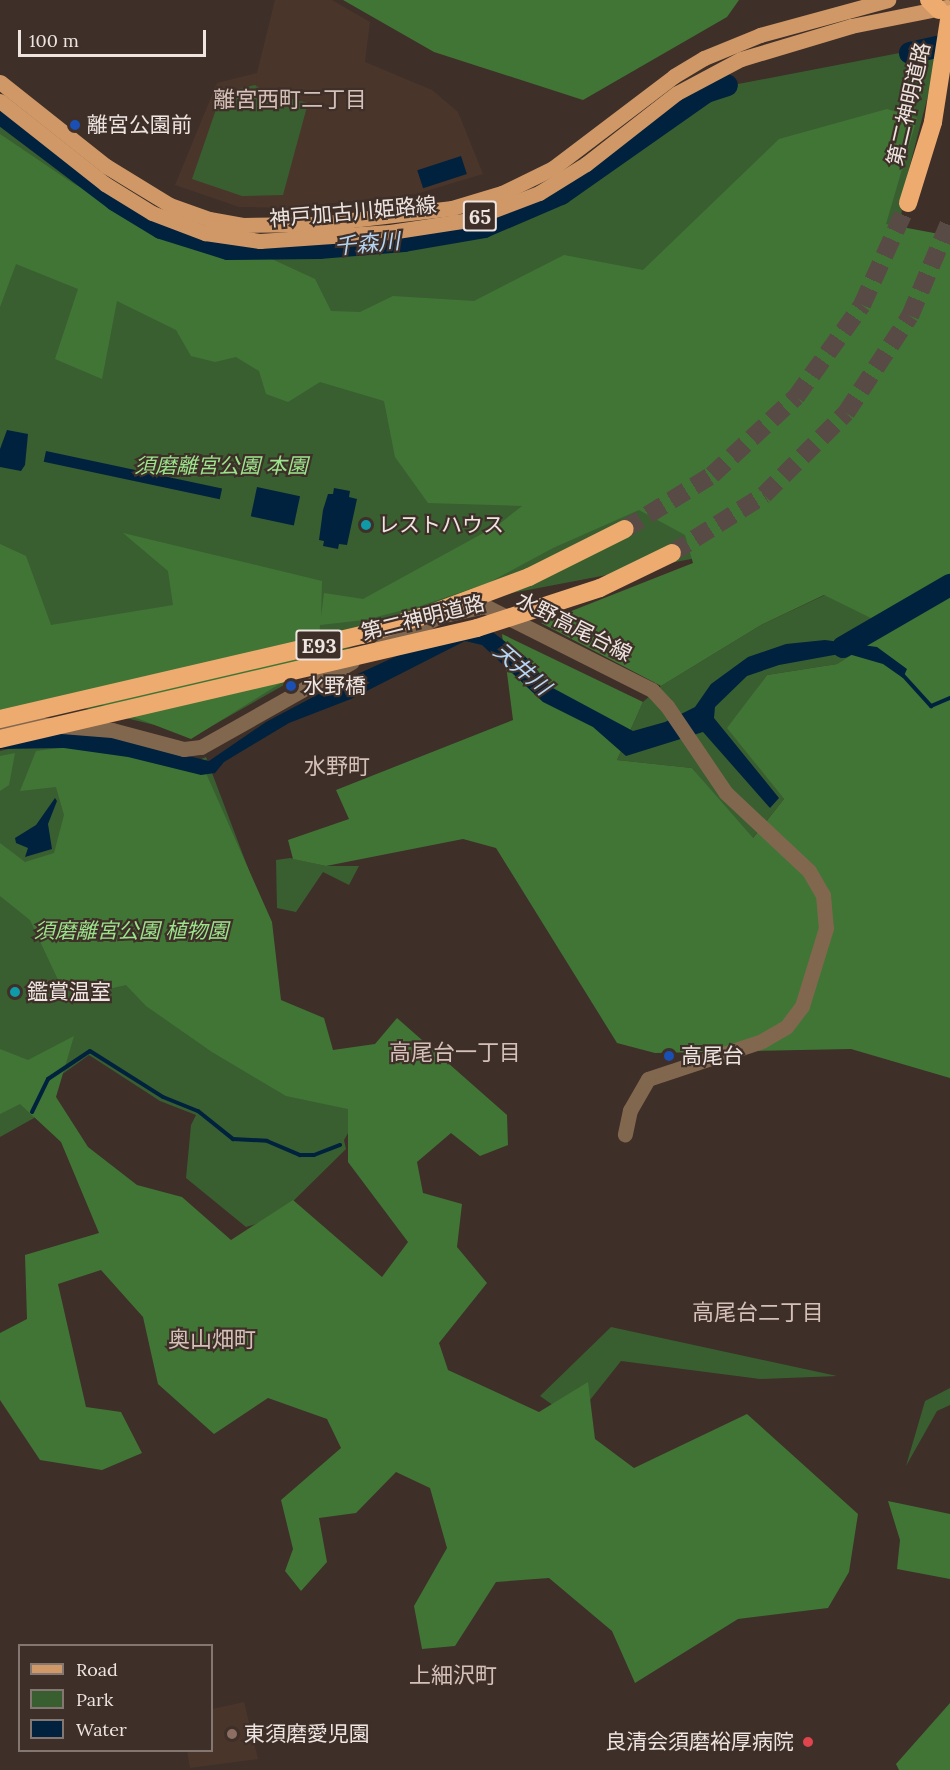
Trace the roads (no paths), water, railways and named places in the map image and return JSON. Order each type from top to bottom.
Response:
[{"type":"highway","name":"第二神明道路","points":[[908,203],[933,122],[942,8]]},
{"type":"highway","name":"第二神明道路","points":[[0,719],[407,621],[529,577],[625,529]]},
{"type":"highway","name":"第二神明道路","points":[[0,739],[477,628],[600,588],[672,553]]},
{"type":"main road","name":"神戸加古川姫路線","points":[[0,82],[106,166],[170,205],[208,219],[242,225],[318,224],[452,208],[502,193],[553,168],[674,76],[704,58],[760,35],[888,0]]},
{"type":"main road","name":"神戸加古川姫路線","points":[[0,101],[113,189],[169,221],[205,233],[260,242],[390,232],[468,220],[539,193],[586,164],[677,93],[732,63],[851,26],[942,8]]},
{"type":"street","name":"水野高尾台線","points":[[0,729],[24,723],[101,729],[184,749],[201,747],[440,616],[485,606],[652,690],[667,705],[726,793],[810,871],[823,895],[826,928],[802,1006],[786,1027],[762,1041],[656,1076],[643,1084],[630,1110],[625,1134]]},
{"type":"water","points":[[461,156],[467,174],[423,188],[417,170]]},
{"type":"water","points":[[7,430],[28,434],[25,465],[21,471],[0,467],[0,449]]},
{"type":"water","points":[[46,451],[222,488],[220,499],[44,462]]},
{"type":"water","points":[[257,487],[300,496],[294,525],[251,516]]},
{"type":"water","points":[[334,488],[350,491],[349,497],[357,499],[347,545],[339,544],[338,549],[323,546],[324,541],[319,540],[323,510],[328,494],[333,494]]},
{"type":"water","points":[[464,625],[490,630],[528,659],[551,687],[633,731],[665,722],[695,707],[711,684],[748,657],[786,644],[825,640],[877,647],[907,669],[903,678],[883,664],[845,653],[779,665],[747,676],[715,707],[714,718],[779,798],[770,808],[703,732],[626,756],[593,727],[543,702],[482,645],[465,641],[351,699],[289,723],[224,762],[215,773],[201,775],[128,757],[64,748],[0,749],[0,735],[66,733],[111,737],[209,761],[266,722],[347,679]]},
{"type":"water","points":[[55,798],[57,801],[48,824],[52,849],[25,857],[28,848],[16,843],[15,838],[36,825]]},
{"type":"waterway","name":"千森川","points":[[910,53],[950,44]]},
{"type":"waterway","name":"千森川","points":[[4,116],[115,200],[161,228],[228,249],[319,248],[404,241],[484,227],[561,194],[706,92],[727,85]]},
{"type":"waterway","name":"天井川","points":[[843,647],[950,585]]},
{"type":"waterway","points":[[901,673],[931,706],[950,698]]},
{"type":"waterway","points":[[32,1112],[48,1079],[90,1051],[163,1097],[198,1111],[233,1139],[267,1141],[300,1155],[314,1155],[340,1145]]},
{"type":"tunnel","points":[[625,529],[712,475],[796,397],[862,305],[908,203]]},
{"type":"tunnel","points":[[672,553],[764,495],[846,413],[910,316],[950,221]]},
{"type":"place","name":"離宮公園前","points":[[75,125]]},
{"type":"place","name":"レストハウス","points":[[366,525]]},
{"type":"place","name":"水野橋","points":[[291,686]]},
{"type":"place","name":"鑑賞温室","points":[[15,992]]},
{"type":"place","name":"高尾台","points":[[669,1056]]},
{"type":"place","name":"東須磨愛児園","points":[[232,1734]]},
{"type":"place","name":"良清会須磨裕厚病院","points":[[808,1742]]},
{"type":"district","name":"離宮西町二丁目","points":[[290,100]]},
{"type":"district","name":"水野町","points":[[337,767]]},
{"type":"district","name":"高尾台一丁目","points":[[455,1053]]},
{"type":"district","name":"高尾台二丁目","points":[[758,1313]]},
{"type":"district","name":"奥山畑町","points":[[212,1340]]},
{"type":"district","name":"上細沢町","points":[[453,1676]]},
{"type":"park label","name":"須磨離宮公園 本園","points":[[221,466]]},
{"type":"park label","name":"須磨離宮公園 植物園","points":[[131,931]]}]
